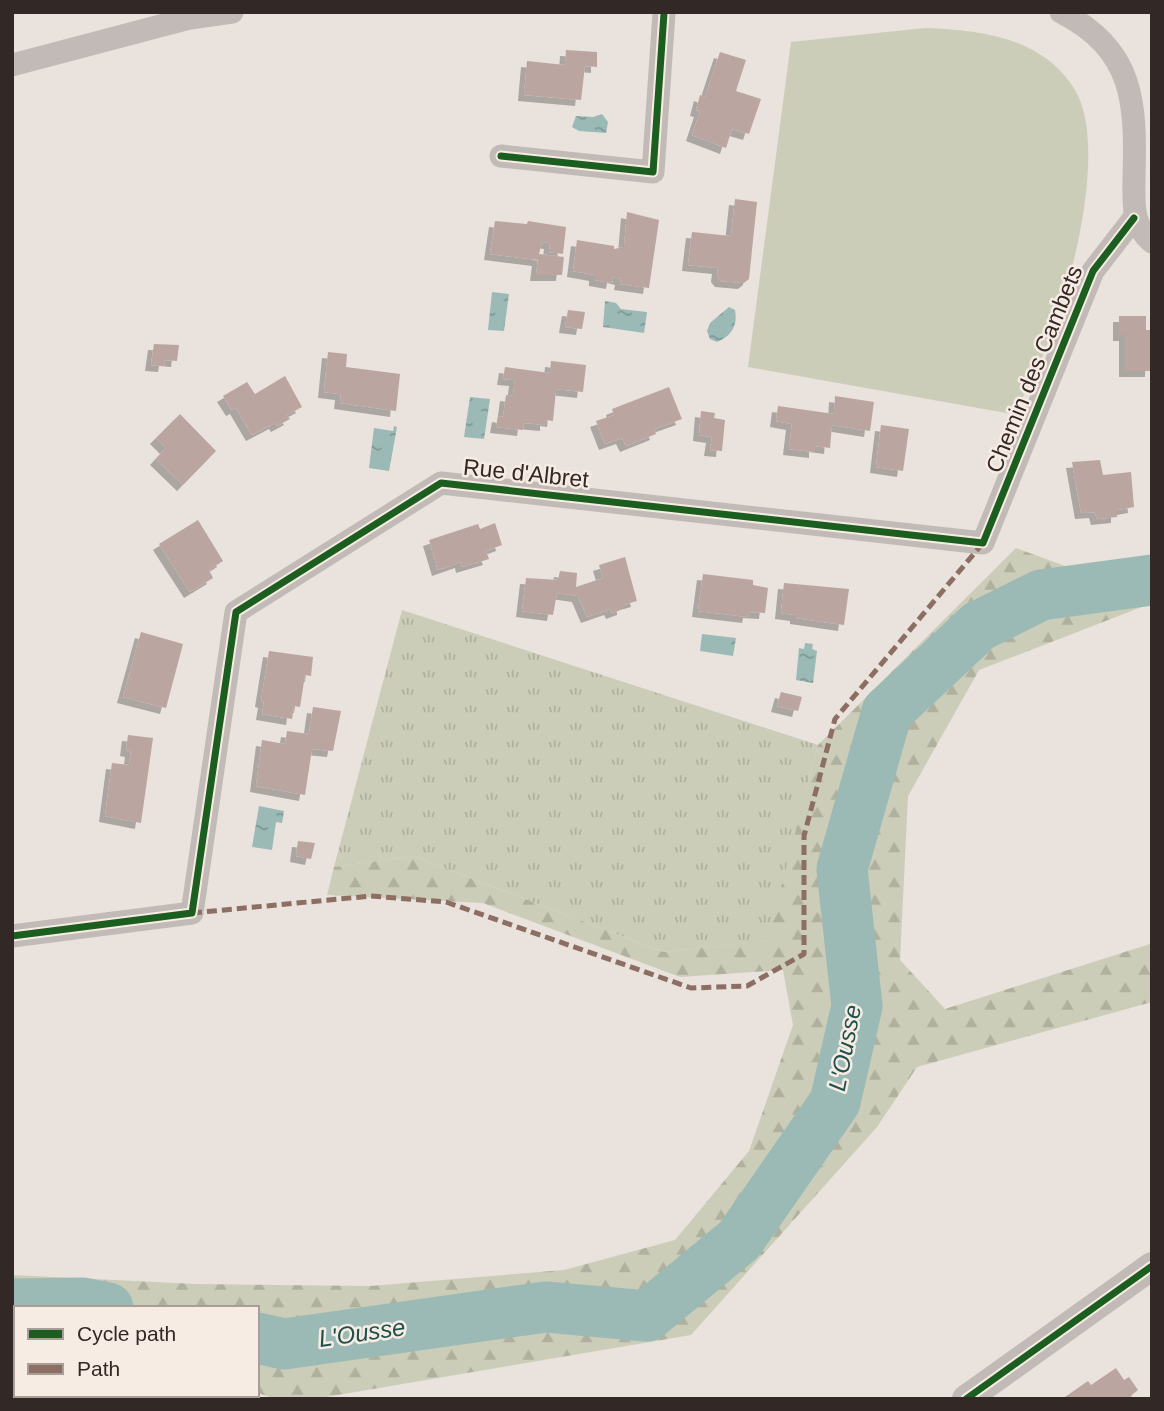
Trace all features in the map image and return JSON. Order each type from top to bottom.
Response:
[{"type":"street","points":[[12,65],[190,18],[232,12]]},
{"type":"street","points":[[501,156],[653,172],[664,12]]},
{"type":"street","points":[[1061,12],[1095,33],[1125,71],[1135,129],[1134,218],[1152,242]]},
{"type":"street","name":"Chemin des Cambets","points":[[983,543],[1093,271],[1134,218]]},
{"type":"street","name":"Rue d'Albret","points":[[12,936],[192,913],[236,612],[440,483],[983,543]]},
{"type":"street","points":[[966,1399],[1152,1266]]},
{"type":"green space","points":[[925,28],[967,31],[1009,40],[1046,58],[1062,72],[1075,90],[1086,121],[1088,161],[1084,206],[1075,255],[1046,348],[1029,386],[1012,414],[748,367],[791,42]]},
{"type":"green space","points":[[1016,548],[1152,598],[1152,603],[979,670],[908,796],[900,960],[945,1009],[1150,944],[1152,1002],[917,1067],[877,1127],[691,1335],[314,1399],[277,1399],[259,1394],[259,1306],[14,1306],[12,1372],[12,1275],[196,1284],[370,1286],[564,1270],[675,1240],[749,1151],[793,1025],[783,970],[680,977],[483,903],[327,895],[334,867],[413,856],[663,952],[767,941],[818,745]]},
{"type":"green space","points":[[402,610],[818,745],[768,941],[663,952],[413,856],[334,867]]},
{"type":"water","points":[[602,114],[608,122],[606,133],[579,131],[572,127],[576,116],[593,117]]},
{"type":"water","points":[[492,292],[509,294],[504,331],[488,330]]},
{"type":"water","points":[[605,301],[616,303],[621,309],[647,312],[644,333],[603,327]]},
{"type":"water","points":[[729,307],[735,310],[732,330],[717,342],[710,339],[707,331],[710,323]]},
{"type":"water","points":[[470,397],[490,399],[484,439],[464,437]]},
{"type":"water","points":[[394,426],[397,427],[389,471],[369,468],[374,428],[393,431]]},
{"type":"water","points":[[702,634],[736,638],[733,656],[700,651]]},
{"type":"water","points":[[805,643],[813,644],[812,649],[817,651],[813,683],[796,680],[799,648],[804,649]]},
{"type":"water","points":[[259,806],[284,811],[282,823],[276,822],[272,850],[252,847]]},
{"type":"building","points":[[566,50],[597,52],[597,67],[585,66],[581,100],[524,95],[527,61],[565,65]]},
{"type":"building","points":[[720,52],[746,60],[736,91],[761,99],[749,134],[732,129],[726,148],[692,135],[700,111],[696,110],[700,95],[705,97]]},
{"type":"building","points":[[735,199],[757,202],[749,279],[744,283],[721,281],[717,276],[718,268],[688,265],[692,232],[731,236]]},
{"type":"building","points":[[627,212],[659,220],[649,288],[620,284],[621,279],[613,277],[612,283],[595,280],[595,275],[573,271],[577,240],[614,246],[614,249],[624,247]]},
{"type":"building","points":[[495,221],[527,224],[528,221],[566,227],[563,254],[549,252],[550,243],[542,242],[539,254],[564,257],[562,275],[536,275],[538,260],[490,254]]},
{"type":"building","points":[[568,310],[585,312],[582,329],[565,327]]},
{"type":"building","points":[[1119,316],[1146,316],[1146,330],[1152,330],[1151,371],[1125,371],[1125,335],[1119,335]]},
{"type":"building","points":[[154,344],[179,345],[177,361],[165,360],[164,366],[151,365]]},
{"type":"building","points":[[328,352],[347,354],[346,367],[400,374],[396,411],[340,403],[341,394],[324,392]]},
{"type":"building","points":[[551,361],[586,365],[583,392],[556,389],[553,421],[546,420],[546,425],[524,423],[523,430],[496,427],[498,416],[503,417],[506,395],[513,396],[515,380],[503,379],[505,367],[550,373]]},
{"type":"building","points":[[285,376],[302,407],[287,415],[290,419],[277,426],[275,423],[252,435],[236,408],[232,410],[223,396],[247,382],[255,394]]},
{"type":"building","points":[[669,387],[682,419],[654,429],[656,434],[626,446],[622,438],[605,444],[596,421],[614,415],[612,409]]},
{"type":"building","points":[[835,396],[874,402],[870,431],[832,425],[830,448],[815,446],[815,452],[789,449],[792,424],[776,421],[778,406],[834,414]]},
{"type":"building","points":[[701,411],[715,413],[714,418],[725,420],[722,451],[710,450],[712,437],[699,435]]},
{"type":"building","points":[[180,414],[216,451],[183,485],[156,459],[166,448],[156,438]]},
{"type":"building","points":[[881,425],[909,429],[903,471],[876,467]]},
{"type":"building","points":[[1100,460],[1103,475],[1131,472],[1134,507],[1117,510],[1117,517],[1097,519],[1095,512],[1081,513],[1072,462]]},
{"type":"building","points":[[198,520],[223,561],[209,570],[213,578],[190,592],[159,544]]},
{"type":"building","points":[[495,523],[502,545],[486,551],[489,559],[462,567],[461,562],[438,570],[429,540],[478,524],[480,529]]},
{"type":"building","points":[[625,557],[637,601],[623,605],[623,609],[612,613],[610,609],[587,617],[578,596],[557,593],[553,615],[522,611],[526,578],[558,580],[560,571],[577,573],[576,587],[603,578],[599,565]]},
{"type":"building","points":[[703,574],[753,580],[753,585],[768,588],[765,613],[749,612],[748,617],[698,611]]},
{"type":"building","points":[[784,583],[849,589],[844,625],[796,618],[796,615],[781,613]]},
{"type":"building","points":[[141,632],[183,644],[166,708],[123,697]]},
{"type":"building","points":[[269,651],[313,657],[311,676],[305,675],[300,707],[294,706],[292,719],[262,714],[264,702],[261,701]]},
{"type":"building","points":[[781,692],[802,697],[798,711],[777,706]]},
{"type":"building","points":[[313,707],[341,711],[333,751],[312,749],[305,795],[256,786],[262,740],[285,744],[287,731],[309,734]]},
{"type":"building","points":[[128,735],[153,738],[141,823],[105,816],[112,763],[129,765],[131,751],[126,750]]},
{"type":"building","points":[[298,841],[315,843],[311,859],[296,856]]},
{"type":"building","points":[[1116,1368],[1124,1380],[1129,1377],[1138,1390],[1127,1399],[1062,1399],[1088,1381],[1091,1385]]},
{"type":"waterway","name":"L'Ousse","points":[[259,1338],[284,1344],[546,1307],[647,1316],[739,1240],[835,1102],[857,1006],[842,869],[887,712],[979,626],[1041,595],[1152,580]]},
{"type":"waterway","name":"L'Ousse","points":[[12,1304],[83,1303],[98,1306]]},
{"type":"marked path","points":[[192,913],[371,896],[446,902],[691,988],[747,986],[804,954],[804,836],[835,719],[983,543]]},
{"type":"cycle path","points":[[501,156],[653,172],[664,13]]},
{"type":"cycle path","points":[[12,936],[192,913],[236,612],[441,483],[983,543],[1093,271],[1134,218]]},
{"type":"cycle path","points":[[966,1399],[1152,1266]]}]
